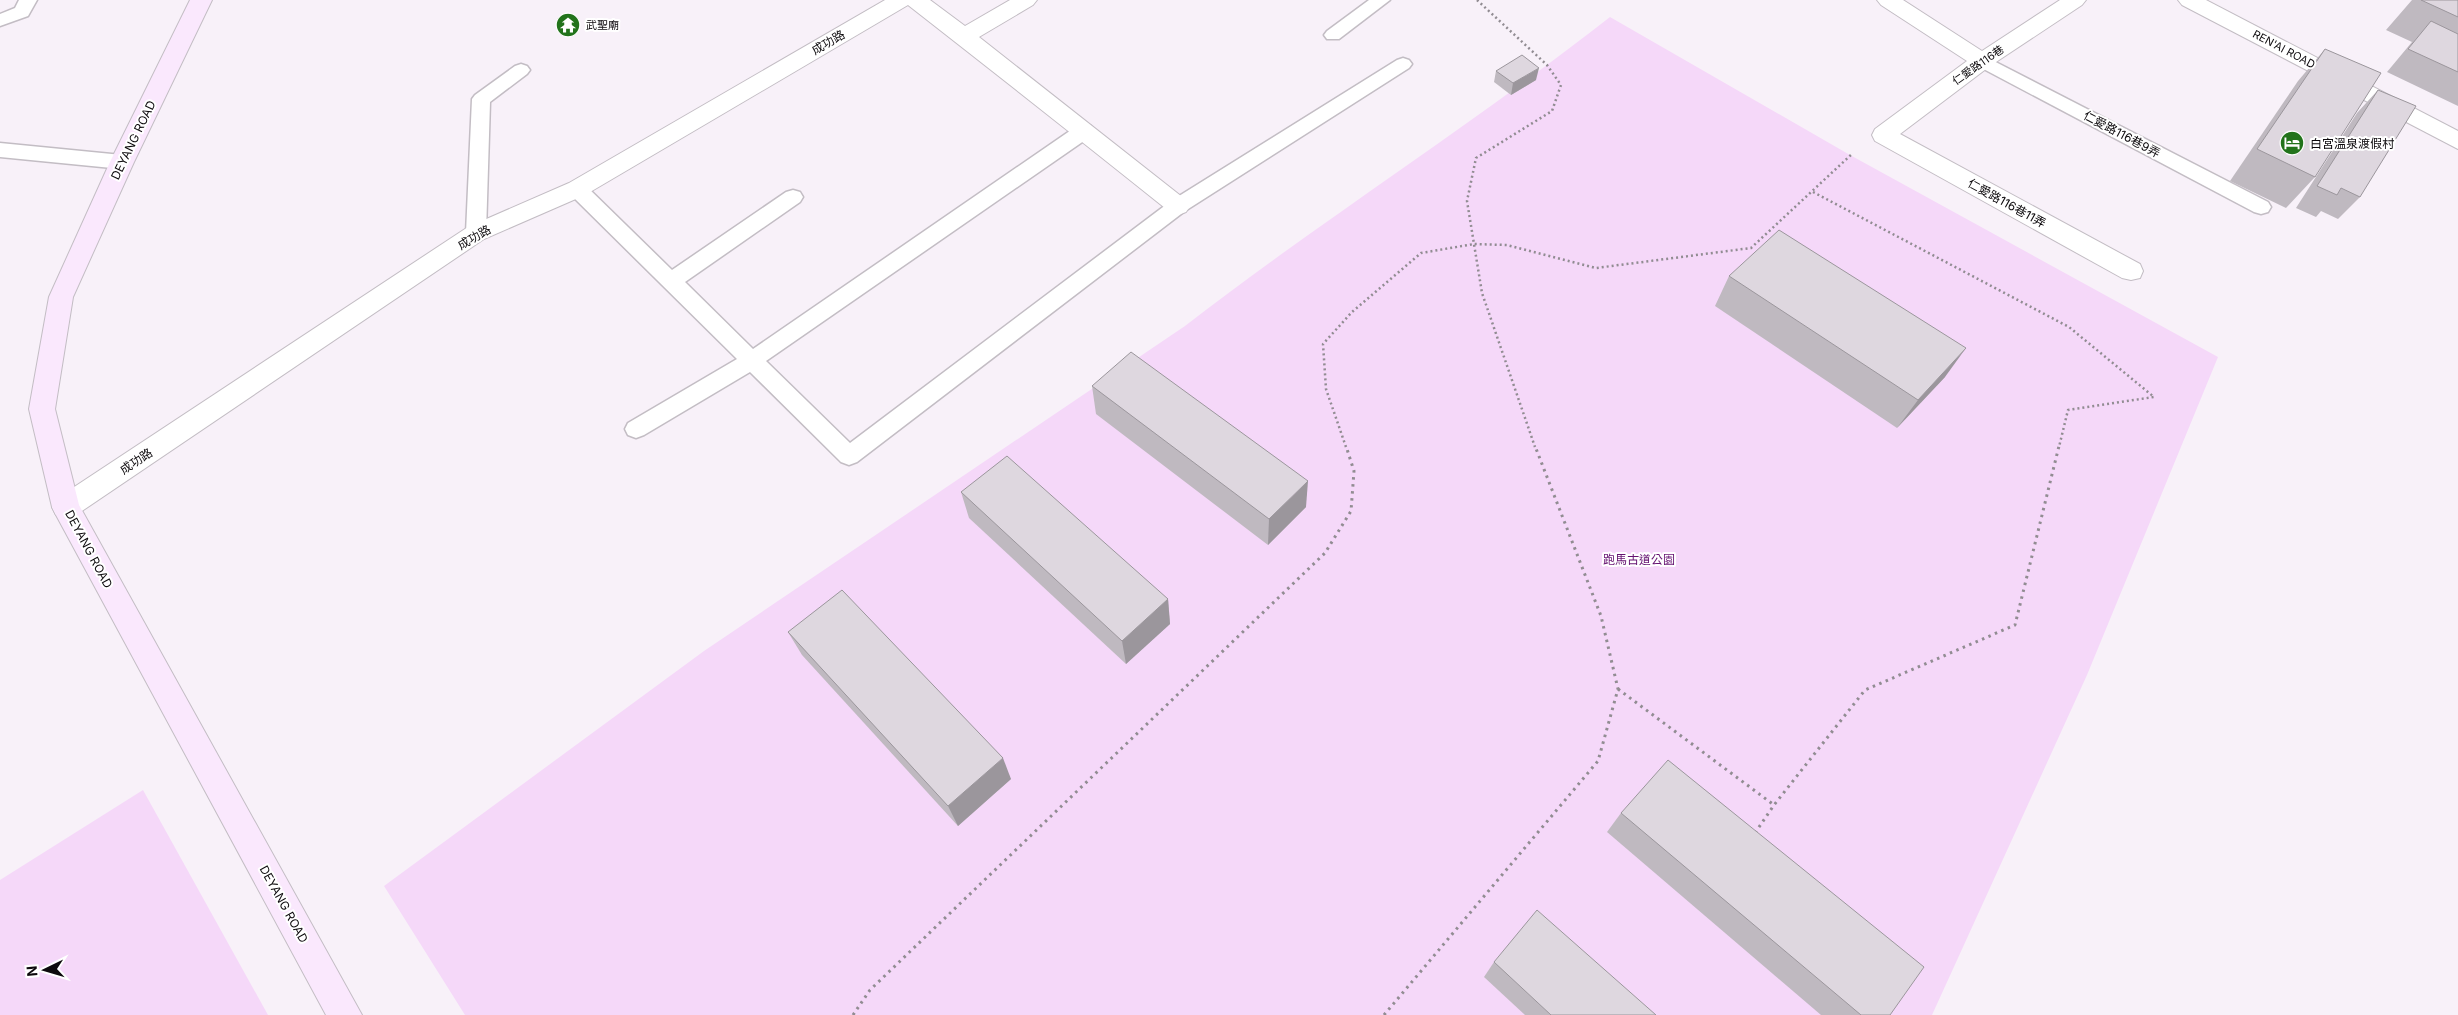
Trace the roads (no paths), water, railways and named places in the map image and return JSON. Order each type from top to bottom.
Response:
[{"type":"street","name":"DEYANG ROAD","points":[[202,0],[122,162],[61,297],[42,409],[66,507],[345,1015]]},
{"type":"street","name":"成功路","points":[[66,507],[476,233],[578,189],[901,0]]},
{"type":"street","points":[[916,0],[962,37],[1011,72],[1178,206]]},
{"type":"street","points":[[962,37],[1026,0]]},
{"type":"street","points":[[1888,0],[1982,61]]},
{"type":"street","name":"仁愛路116巷","points":[[1884,135],[1982,61],[2076,0]]},
{"type":"street","name":"REN'AI ROAD","points":[[2189,0],[2458,141]]},
{"type":"street","name":"仁愛路116巷11弄","points":[[1884,135],[2132,271]]},
{"type":"lane","points":[[0,20],[22,12],[28,0]]},
{"type":"lane","points":[[1333,35],[1380,0]]},
{"type":"lane","name":"仁愛路116巷9弄","points":[[1982,61],[2261,207]]},
{"type":"lane","points":[[578,189],[849,456],[1178,206],[1403,64]]},
{"type":"lane","points":[[476,233],[481,99],[521,70]]},
{"type":"lane","points":[[636,429],[752,360],[1084,131]]},
{"type":"lane","points":[[0,150],[122,162]]},
{"type":"lane","points":[[672,281],[793,197]]},
{"type":"place","name":"武聖廟","points":[[568,25]]},
{"type":"place","name":"白宮溫泉渡假村","points":[[2292,143]]},
{"type":"park label","name":"跑馬古道公園","points":[[1639,559]]}]
